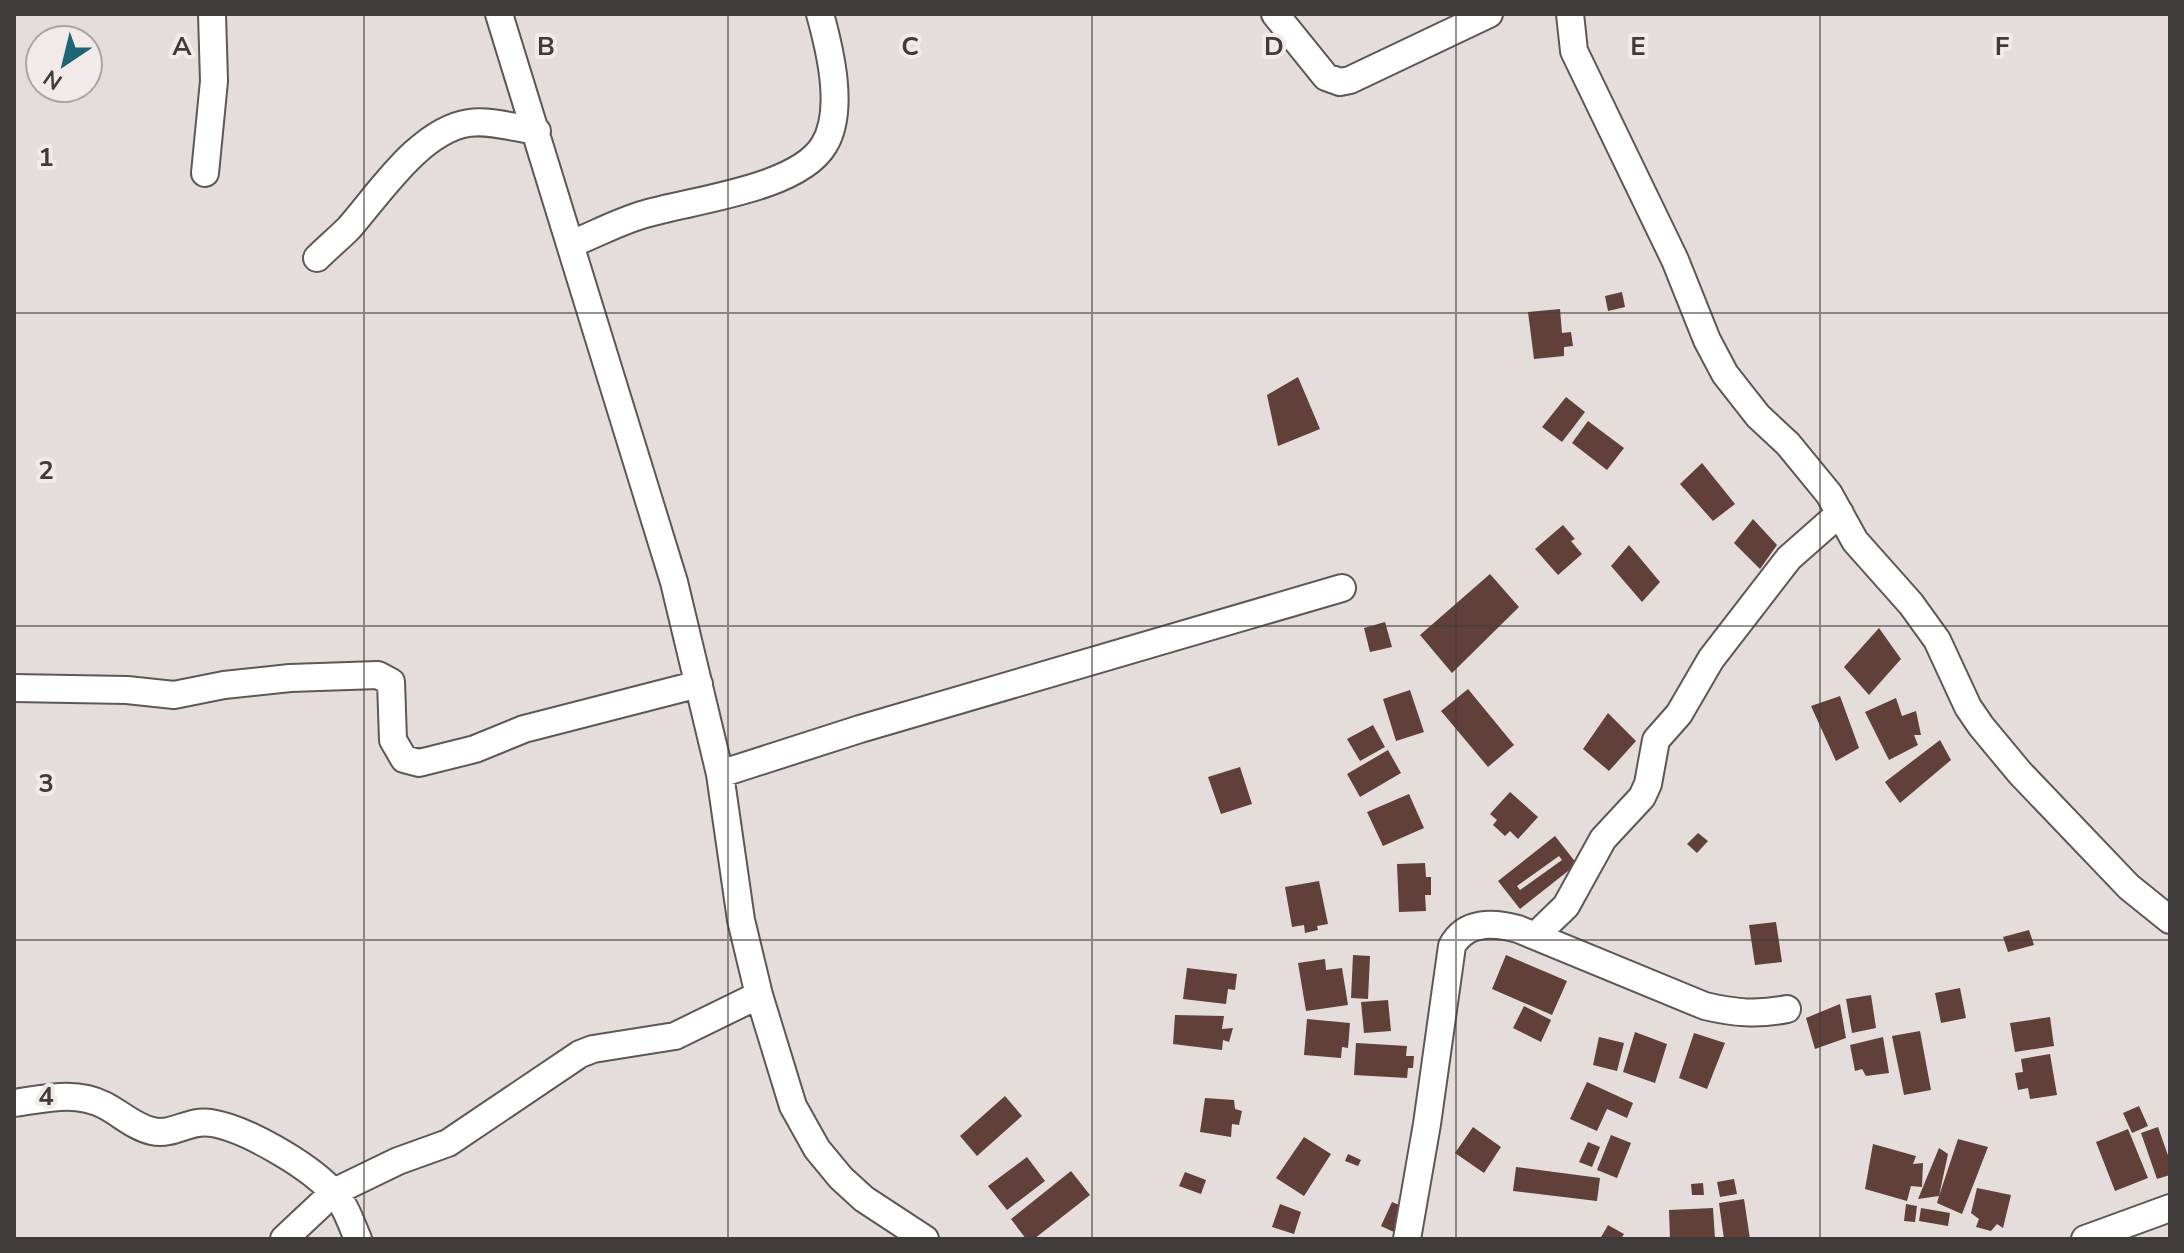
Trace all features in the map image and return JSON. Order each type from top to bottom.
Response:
[{"type":"street","points":[[205,173],[214,81],[212,14]]},
{"type":"street","points":[[499,14],[674,582],[720,774],[741,920],[759,995],[793,1106],[817,1149],[841,1178],[864,1199],[925,1239]]},
{"type":"street","points":[[571,244],[643,214],[724,195],[798,171],[824,145],[833,114],[833,62],[820,14]]},
{"type":"street","points":[[1275,14],[1326,77],[1340,82],[1489,14]]},
{"type":"street","points":[[1570,14],[1574,51],[1675,260],[1719,363],[1745,401],[1788,444],[1829,494],[1865,554],[1911,604],[1937,640],[1968,707],[1981,726],[2020,773],[2129,887],[2170,920]]},
{"type":"street","points":[[317,258],[348,229],[373,197],[424,145],[449,130],[474,122],[537,131]]},
{"type":"street","points":[[1535,936],[1566,906],[1603,839],[1642,797],[1648,784],[1656,740],[1679,714],[1711,659],[1789,558],[1840,513]]},
{"type":"street","points":[[720,774],[860,729],[1342,588]]},
{"type":"street","points":[[14,688],[127,690],[174,695],[224,685],[290,678],[385,677],[391,682],[393,740],[404,759],[419,763],[475,749],[524,729],[699,684]]},
{"type":"street","points":[[1407,1239],[1452,946],[1462,932],[1487,924],[1500,924],[1705,1006],[1733,1013],[1762,1014],[1787,1009]]},
{"type":"street","points":[[284,1239],[334,1192],[398,1161],[448,1143],[580,1054],[593,1049],[675,1036],[759,995]]},
{"type":"street","points":[[14,1103],[65,1096],[88,1098],[143,1129],[160,1133],[172,1133],[195,1123],[209,1122],[230,1127],[272,1148],[313,1174],[334,1192],[358,1239]]},
{"type":"street","points":[[2085,1239],[2170,1208]]},
{"type":"building","points":[[1622,292],[1625,307],[1608,311],[1605,296]]},
{"type":"building","points":[[1560,309],[1562,333],[1571,332],[1573,346],[1564,347],[1564,356],[1534,359],[1528,312]]},
{"type":"building","points":[[1298,377],[1320,429],[1278,446],[1267,395]]},
{"type":"building","points":[[1566,397],[1585,412],[1562,442],[1542,427]]},
{"type":"building","points":[[1588,421],[1624,448],[1607,470],[1572,443]]},
{"type":"building","points":[[1702,463],[1735,504],[1713,521],[1680,484]]},
{"type":"building","points":[[1753,519],[1777,545],[1760,569],[1734,543]]},
{"type":"building","points":[[1563,525],[1582,554],[1558,575],[1535,549]]},
{"type":"building","points":[[1629,545],[1660,582],[1642,602],[1611,566]]},
{"type":"building","points":[[1490,574],[1519,607],[1452,673],[1420,635]]},
{"type":"building","points":[[1385,622],[1392,647],[1370,652],[1364,628]]},
{"type":"building","points":[[1879,628],[1901,659],[1869,695],[1844,667]]},
{"type":"building","points":[[1468,689],[1514,745],[1488,767],[1441,711]]},
{"type":"building","points":[[1410,690],[1424,732],[1396,741],[1383,699]]},
{"type":"building","points":[[1840,696],[1859,748],[1836,761],[1811,706]]},
{"type":"building","points":[[1896,698],[1902,716],[1916,711],[1921,735],[1914,735],[1918,745],[1889,760],[1865,712]]},
{"type":"building","points":[[1608,713],[1636,741],[1609,771],[1583,749]]},
{"type":"building","points":[[1373,725],[1385,747],[1360,761],[1347,739]]},
{"type":"building","points":[[1940,740],[1951,760],[1900,803],[1885,782]]},
{"type":"building","points":[[1388,750],[1401,773],[1360,797],[1347,774]]},
{"type":"building","points":[[1240,767],[1252,804],[1221,814],[1208,777]]},
{"type":"building","points":[[1510,792],[1538,817],[1518,839],[1510,831],[1505,836],[1493,825],[1497,820],[1490,814]]},
{"type":"building","points":[[1409,794],[1424,828],[1383,846],[1367,812]]},
{"type":"building","points":[[1698,833],[1708,841],[1697,853],[1687,844]]},
{"type":"building","points":[[1555,836],[1577,864],[1520,909],[1498,881]],"holes":[[[1559,856],[1562,860],[1520,890],[1517,886]]]},
{"type":"building","points":[[1425,863],[1426,877],[1431,877],[1431,895],[1425,895],[1426,911],[1399,912],[1397,864]]},
{"type":"building","points":[[1319,881],[1328,924],[1305,933],[1304,925],[1292,927],[1285,887]]},
{"type":"building","points":[[1776,922],[1782,962],[1755,965],[1749,925]]},
{"type":"building","points":[[2029,930],[2034,945],[2008,952],[2003,937]]},
{"type":"building","points":[[1353,955],[1370,956],[1368,999],[1351,998]]},
{"type":"building","points":[[1506,955],[1567,981],[1552,1015],[1492,989]]},
{"type":"building","points":[[1325,959],[1326,970],[1342,968],[1348,1005],[1306,1011],[1298,963]]},
{"type":"building","points":[[1187,968],[1237,974],[1235,990],[1228,989],[1226,1004],[1183,999]]},
{"type":"building","points":[[1960,988],[1966,1018],[1941,1023],[1935,993]]},
{"type":"building","points":[[1871,995],[1876,1028],[1852,1033],[1846,999]]},
{"type":"building","points":[[1388,1000],[1391,1031],[1364,1033],[1361,1002]]},
{"type":"building","points":[[1840,1004],[1846,1038],[1815,1049],[1806,1018]]},
{"type":"building","points":[[1524,1006],[1551,1020],[1541,1042],[1513,1028]]},
{"type":"building","points":[[1175,1015],[1224,1016],[1222,1029],[1233,1028],[1229,1042],[1223,1040],[1222,1050],[1173,1044]]},
{"type":"building","points":[[2050,1017],[2054,1046],[2015,1052],[2010,1023]]},
{"type":"building","points":[[1307,1019],[1350,1023],[1348,1048],[1342,1047],[1341,1058],[1304,1055]]},
{"type":"building","points":[[1920,1031],[1931,1090],[1904,1095],[1892,1036]]},
{"type":"building","points":[[1635,1032],[1667,1044],[1655,1083],[1623,1072]]},
{"type":"building","points":[[1694,1033],[1725,1043],[1707,1089],[1679,1078]]},
{"type":"building","points":[[1599,1037],[1624,1043],[1617,1071],[1593,1065]]},
{"type":"building","points":[[1883,1037],[1889,1073],[1866,1076],[1862,1069],[1855,1071],[1850,1045]]},
{"type":"building","points":[[1356,1043],[1407,1046],[1406,1056],[1414,1056],[1413,1068],[1408,1068],[1407,1078],[1354,1075]]},
{"type":"building","points":[[2050,1054],[2057,1095],[2030,1099],[2028,1088],[2018,1090],[2015,1073],[2023,1072],[2021,1059]]},
{"type":"building","points":[[1587,1082],[1633,1103],[1627,1118],[1607,1109],[1597,1131],[1570,1119]]},
{"type":"building","points":[[1005,1096],[1022,1116],[977,1156],[960,1136]]},
{"type":"building","points":[[1205,1098],[1234,1100],[1235,1109],[1242,1111],[1239,1125],[1232,1124],[1231,1137],[1200,1132]]},
{"type":"building","points":[[2139,1106],[2148,1126],[2132,1133],[2123,1113]]},
{"type":"building","points":[[1473,1127],[1501,1147],[1484,1173],[1455,1153]]},
{"type":"building","points":[[2158,1127],[2170,1161],[2170,1175],[2157,1179],[2141,1133]]},
{"type":"building","points":[[2128,1129],[2148,1178],[2115,1191],[2096,1142]]},
{"type":"building","points":[[1611,1135],[1631,1143],[1617,1178],[1597,1170]]},
{"type":"building","points":[[1304,1137],[1331,1154],[1304,1196],[1276,1178]]},
{"type":"building","points":[[1958,1139],[1988,1147],[1962,1214],[1937,1203]]},
{"type":"building","points":[[1588,1142],[1600,1147],[1592,1167],[1579,1162]]},
{"type":"building","points":[[1873,1144],[1916,1156],[1913,1164],[1923,1163],[1922,1187],[1911,1186],[1907,1201],[1865,1189]]},
{"type":"building","points":[[1939,1148],[1948,1154],[1939,1196],[1918,1199]]},
{"type":"building","points":[[1348,1154],[1361,1160],[1358,1166],[1345,1161]]},
{"type":"building","points":[[1027,1157],[1045,1181],[1007,1210],[988,1186]]},
{"type":"building","points":[[1516,1167],[1600,1178],[1597,1201],[1513,1191]]},
{"type":"building","points":[[1071,1171],[1090,1195],[1034,1239],[1026,1239],[1011,1219]]},
{"type":"building","points":[[1185,1172],[1206,1180],[1201,1194],[1179,1186]]},
{"type":"building","points":[[1734,1179],[1737,1194],[1720,1197],[1717,1182]]},
{"type":"building","points":[[1703,1183],[1704,1195],[1692,1195],[1691,1184]]},
{"type":"building","points":[[1977,1188],[2011,1195],[2003,1228],[1997,1224],[1991,1231],[1976,1227],[1979,1219],[1971,1213]]},
{"type":"building","points":[[1744,1199],[1750,1239],[1724,1239],[1719,1203]]},
{"type":"building","points":[[1392,1202],[1409,1209],[1398,1234],[1381,1226]]},
{"type":"building","points":[[1280,1204],[1301,1212],[1294,1234],[1272,1227]]},
{"type":"building","points":[[1906,1204],[1917,1206],[1915,1222],[1904,1221]]},
{"type":"building","points":[[1713,1208],[1715,1239],[1670,1239],[1669,1210]]},
{"type":"building","points":[[1921,1208],[1950,1213],[1948,1226],[1919,1221]]},
{"type":"building","points":[[1608,1225],[1624,1234],[1621,1239],[1600,1239]]}]
